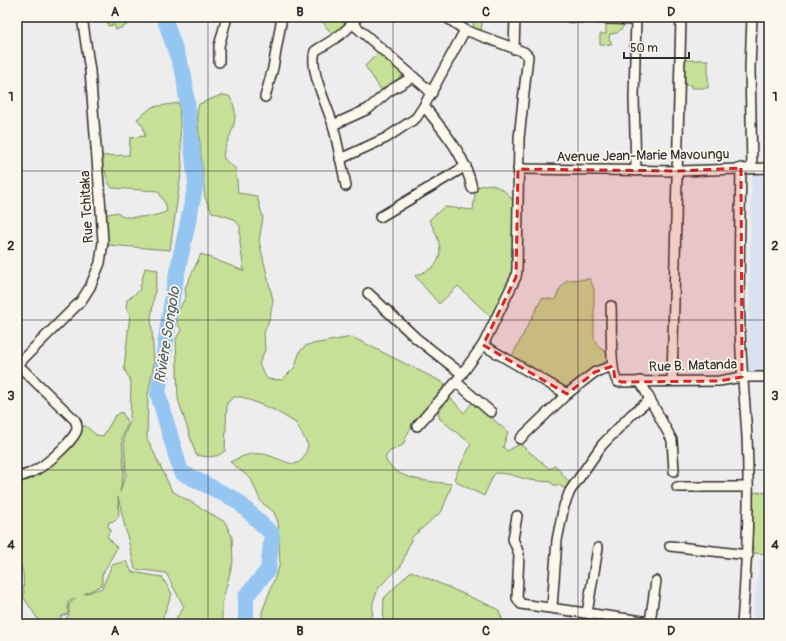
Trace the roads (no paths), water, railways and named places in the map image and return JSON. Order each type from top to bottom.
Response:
[{"type":"street","name":"Rue Tchitaka","points":[[17,365],[81,301],[90,287],[100,263],[103,242],[101,210],[90,71],[82,17]]},
{"type":"street","points":[[219,62],[219,46],[227,17]]},
{"type":"street","points":[[265,97],[273,68],[282,17]]},
{"type":"street","points":[[417,426],[456,382],[483,345],[513,284],[517,270],[518,169],[522,102],[528,56],[524,52],[465,30],[446,17]]},
{"type":"street","points":[[514,17],[514,49]]},
{"type":"street","points":[[569,17],[636,19],[634,97],[636,171]]},
{"type":"street","points":[[672,381],[679,171],[682,17]]},
{"type":"street","points":[[752,17],[750,68],[752,168]]},
{"type":"street","points":[[346,186],[333,125],[313,58],[315,51],[338,38],[355,20],[413,77],[432,93]]},
{"type":"street","points":[[340,159],[386,138],[416,118],[432,93],[465,30]]},
{"type":"street","points":[[333,125],[368,108],[389,90],[413,77]]},
{"type":"street","points":[[424,106],[458,148],[466,166],[472,188]]},
{"type":"street","points":[[380,217],[466,166]]},
{"type":"street","points":[[741,168],[740,326],[742,377],[747,437],[748,555],[742,624]]},
{"type":"street","name":"Avenue Jean-Marie Mavoungu","points":[[518,169],[679,171],[769,168]]},
{"type":"street","points":[[368,293],[416,338],[462,374]]},
{"type":"street","points":[[520,439],[567,394],[595,372],[613,366],[611,306]]},
{"type":"street","points":[[483,345],[567,394]]},
{"type":"street","points":[[17,365],[75,420],[77,426],[76,432],[66,444],[42,467],[32,473],[17,477]]},
{"type":"street","name":"Rue B. Matanda","points":[[613,366],[615,380],[618,382],[719,381],[742,377],[769,377]]},
{"type":"street","points":[[640,381],[668,430],[672,440],[674,470]]},
{"type":"street","points":[[456,382],[491,412]]},
{"type":"street","points":[[552,607],[557,540],[564,506],[570,491],[602,445],[632,414],[650,400]]},
{"type":"street","points":[[677,487],[747,487]]},
{"type":"street","points":[[517,516],[513,539],[519,554],[517,598],[518,602],[521,604],[587,612],[649,623],[656,581]]},
{"type":"street","points":[[670,546],[748,555]]},
{"type":"street","points":[[587,612],[598,548]]},
{"type":"waterway","name":"Rivière Songolo","points":[[164,17],[184,75],[196,184],[173,292],[158,394],[181,472],[236,500],[272,534],[268,570],[246,596],[246,624]]}]
